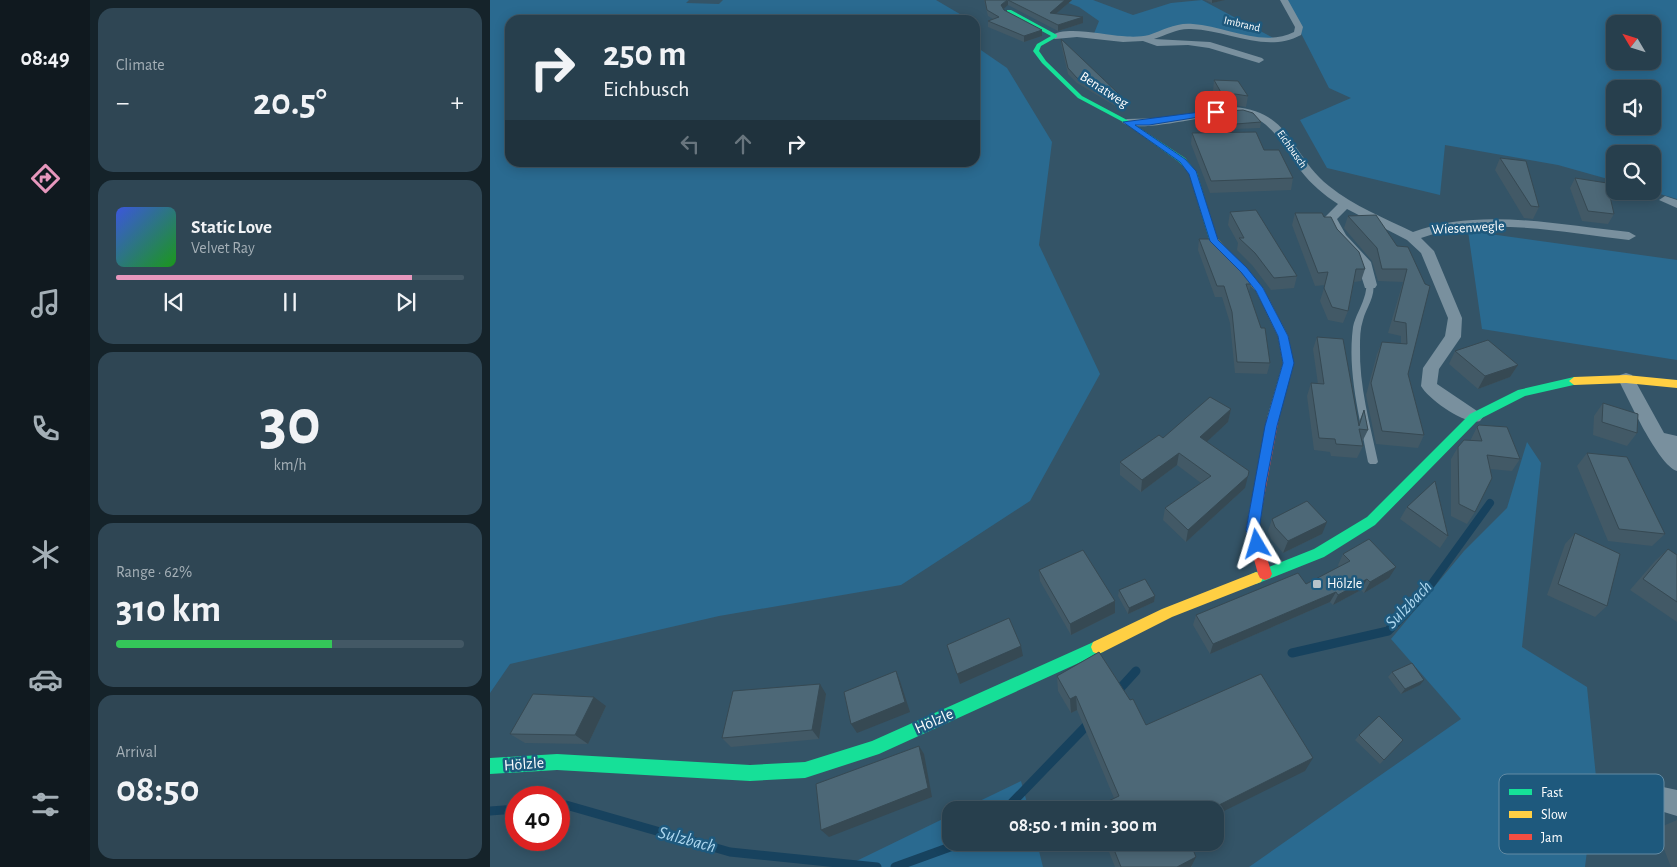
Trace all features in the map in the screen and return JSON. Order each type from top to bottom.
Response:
[{"type":"street","name":"Imbrand","points":[[1144,38],[1190,25],[1266,40],[1289,38],[1298,33],[1299,27],[1284,0]]},
{"type":"street","points":[[1008,12],[1054,36],[1077,34],[1123,39],[1144,38],[1156,43],[1188,42],[1210,45],[1259,60]]},
{"type":"street","name":"Benatweg","points":[[1054,36],[1039,45],[1036,51],[1044,62],[1080,97],[1127,122],[1182,160],[1193,173],[1214,241],[1244,270],[1260,290],[1283,336],[1288,363],[1271,426],[1252,530],[1265,574]]},
{"type":"street","name":"Eichbusch","points":[[1127,122],[1149,122],[1232,110],[1251,113],[1268,120],[1275,126],[1312,178],[1345,204],[1412,237]]},
{"type":"street","points":[[1345,204],[1330,218],[1340,237],[1364,262],[1370,285]]},
{"type":"street","name":"Wiesenwegle","points":[[1474,417],[1446,400],[1429,386],[1430,368],[1453,337],[1455,318],[1427,251],[1412,237],[1426,230],[1442,227],[1487,224],[1629,236]]},
{"type":"street","points":[[1626,379],[1658,438],[1677,464]]},
{"type":"street","name":"Hölzle","points":[[490,766],[557,762],[750,773],[805,770],[873,748],[1079,657],[1167,614],[1319,553],[1371,521],[1451,438],[1474,417],[1522,393],[1579,380],[1626,379],[1677,384]]},
{"type":"street","points":[[1658,438],[1677,444]]},
{"type":"lane","points":[[1370,285],[1371,295],[1361,308],[1357,329],[1355,370],[1373,462]]},
{"type":"shaded area","points":[[490,0],[689,0],[686,3],[719,4],[723,0],[936,0],[962,15],[505,15],[505,167],[980,167],[980,49],[1007,68],[1052,142],[1039,245],[1100,374],[1030,501],[901,585],[719,616],[510,664],[490,693]]},
{"type":"shaded area","points":[[1061,0],[1093,0],[1133,15],[1171,3],[1202,0],[1277,40],[1266,40],[1190,25],[1144,38],[1093,36],[1099,21],[1079,7]]},
{"type":"shaded area","points":[[1284,0],[1677,0],[1677,199],[1661,194],[1661,145],[1606,145],[1606,178],[1558,165],[1445,145],[1440,195],[1327,168],[1300,120],[1351,98],[1329,88]]},
{"type":"shaded area","points":[[1468,231],[1677,260],[1677,360],[1482,329]]},
{"type":"shaded area","points":[[1527,442],[1541,463],[1522,647],[1587,687],[1596,774],[1499,774],[1499,854],[1587,854],[1585,867],[1249,867],[1461,719],[1391,639],[1464,551],[1507,508]]},
{"type":"shaded area","points":[[1021,781],[1027,801],[980,801]]},
{"type":"shaded area","points":[[942,819],[942,851],[1039,851],[1043,867],[844,867]]},
{"type":"building","points":[[985,0],[1007,0],[1001,5],[1004,10],[1042,30],[1024,36],[988,21],[999,17],[987,10]]},
{"type":"building","points":[[1008,0],[1065,0],[1050,13],[1083,17],[1058,25]]},
{"type":"building","points":[[1061,39],[1120,95],[1115,101],[1077,78],[1068,68]]},
{"type":"building","points":[[1214,80],[1238,81],[1248,96],[1235,94],[1223,96]]},
{"type":"building","points":[[1243,110],[1253,113],[1261,122],[1236,124],[1228,111]]},
{"type":"building","points":[[1256,132],[1264,150],[1279,150],[1293,178],[1211,181],[1192,133]]},
{"type":"building","points":[[1500,158],[1526,161],[1539,207],[1531,206]]},
{"type":"building","points":[[1575,178],[1606,183],[1606,200],[1611,200],[1614,214],[1588,211]]},
{"type":"building","points":[[1256,210],[1297,276],[1274,278],[1255,253],[1239,238],[1244,238],[1230,212]]},
{"type":"building","points":[[1295,213],[1322,213],[1324,217],[1331,217],[1337,229],[1359,252],[1365,269],[1356,269],[1348,311],[1332,307],[1324,288],[1328,272],[1318,273]]},
{"type":"building","points":[[1376,215],[1397,246],[1408,247],[1425,284],[1430,286],[1408,374],[1424,435],[1382,431],[1371,383],[1382,342],[1407,344],[1406,323],[1394,321],[1407,269],[1382,269],[1377,248],[1348,216]]},
{"type":"building","points":[[1199,239],[1212,239],[1250,282],[1251,284],[1246,284],[1261,328],[1265,328],[1270,363],[1237,362],[1232,312],[1224,286],[1217,286]]},
{"type":"building","points":[[1317,337],[1343,339],[1359,426],[1364,410],[1368,430],[1359,429],[1363,446],[1336,444],[1335,439],[1319,438],[1311,383],[1324,384]]},
{"type":"building","points":[[1488,340],[1518,365],[1485,376],[1455,351]]},
{"type":"building","points":[[1210,397],[1231,409],[1200,437],[1249,471],[1248,476],[1188,530],[1165,508],[1211,476],[1179,453],[1142,480],[1120,462],[1159,435],[1163,438]]},
{"type":"building","points":[[1603,403],[1638,414],[1637,433],[1602,422]]},
{"type":"building","points":[[1479,425],[1507,427],[1520,459],[1487,455],[1492,478],[1475,512],[1459,504],[1458,447],[1464,440],[1482,441],[1477,427]]},
{"type":"building","points":[[1587,453],[1627,457],[1665,534],[1619,529]]},
{"type":"building","points":[[1435,481],[1448,536],[1407,507]]},
{"type":"building","points":[[1307,501],[1327,522],[1288,541],[1275,527],[1272,519]]},
{"type":"building","points":[[1575,533],[1620,554],[1607,606],[1558,584]]},
{"type":"building","points":[[1369,539],[1396,567],[1370,582],[1367,579],[1338,595],[1336,592],[1213,644],[1196,615],[1298,573],[1306,584],[1350,561],[1343,554]]},
{"type":"building","points":[[1668,549],[1677,555],[1677,602],[1643,579]]},
{"type":"building","points":[[1083,550],[1115,601],[1070,624],[1039,570]]},
{"type":"building","points":[[1145,579],[1155,596],[1129,608],[1119,590]]},
{"type":"building","points":[[1009,618],[1021,646],[957,674],[947,645]]},
{"type":"building","points":[[1099,652],[1130,700],[1133,699],[1146,725],[1261,674],[1313,758],[1224,802],[1109,801],[1119,796],[1076,696],[1070,699],[1057,676]]},
{"type":"building","points":[[1412,663],[1424,680],[1405,689],[1392,672]]},
{"type":"building","points":[[896,671],[905,702],[851,724],[844,692]]},
{"type":"building","points":[[820,684],[812,730],[722,738],[733,691]]},
{"type":"building","points":[[533,694],[594,697],[575,735],[510,734]]},
{"type":"building","points":[[1379,716],[1403,740],[1384,760],[1359,735]]},
{"type":"building","points":[[919,746],[928,788],[821,830],[816,784]]},
{"type":"building","points":[[1115,851],[1194,851],[1196,857],[1177,867],[1121,867]]},
{"type":"waterway","name":"Sulzbach","points":[[1415,602],[1427,590],[1490,503]]},
{"type":"waterway","name":"Sulzbach","points":[[1292,653],[1388,631],[1417,601]]},
{"type":"waterway","name":"Sulzbach","points":[[1115,694],[1136,671]]},
{"type":"waterway","name":"Sulzbach","points":[[1014,801],[1090,722]]},
{"type":"waterway","name":"Sulzbach","points":[[570,806],[730,852],[877,867]]},
{"type":"waterway","name":"Sulzbach","points":[[490,811],[505,810]]},
{"type":"waterway","name":"Sulzbach","points":[[895,867],[942,850]]},
{"type":"traffic: fast","points":[[1009,11],[1055,36],[1039,45],[1036,51],[1044,62],[1080,97],[1127,122],[1182,160],[1193,173],[1213,239]]},
{"type":"traffic: fast","points":[[1256,578],[1319,553],[1371,521],[1474,417],[1522,393],[1574,381]]},
{"type":"traffic: fast","points":[[490,766],[557,762],[750,773],[805,770],[873,748],[1098,647]]},
{"type":"traffic: slow","points":[[1213,239],[1260,290],[1283,336],[1288,363],[1273,418]]},
{"type":"traffic: slow","points":[[1574,381],[1626,379],[1677,384]]},
{"type":"traffic: slow","points":[[1098,647],[1167,613],[1256,578]]},
{"type":"traffic: jam","points":[[1265,574],[1252,530],[1273,418]]},
{"type":"place","name":"Hölzle","points":[[1317,584]]},
{"type":"route","points":[[1216,112],[1149,122],[1127,122],[1146,137],[1182,160],[1193,173],[1214,241],[1244,270],[1260,290],[1283,336],[1288,363],[1271,426],[1260,483],[1252,530],[1257,544]]}]
